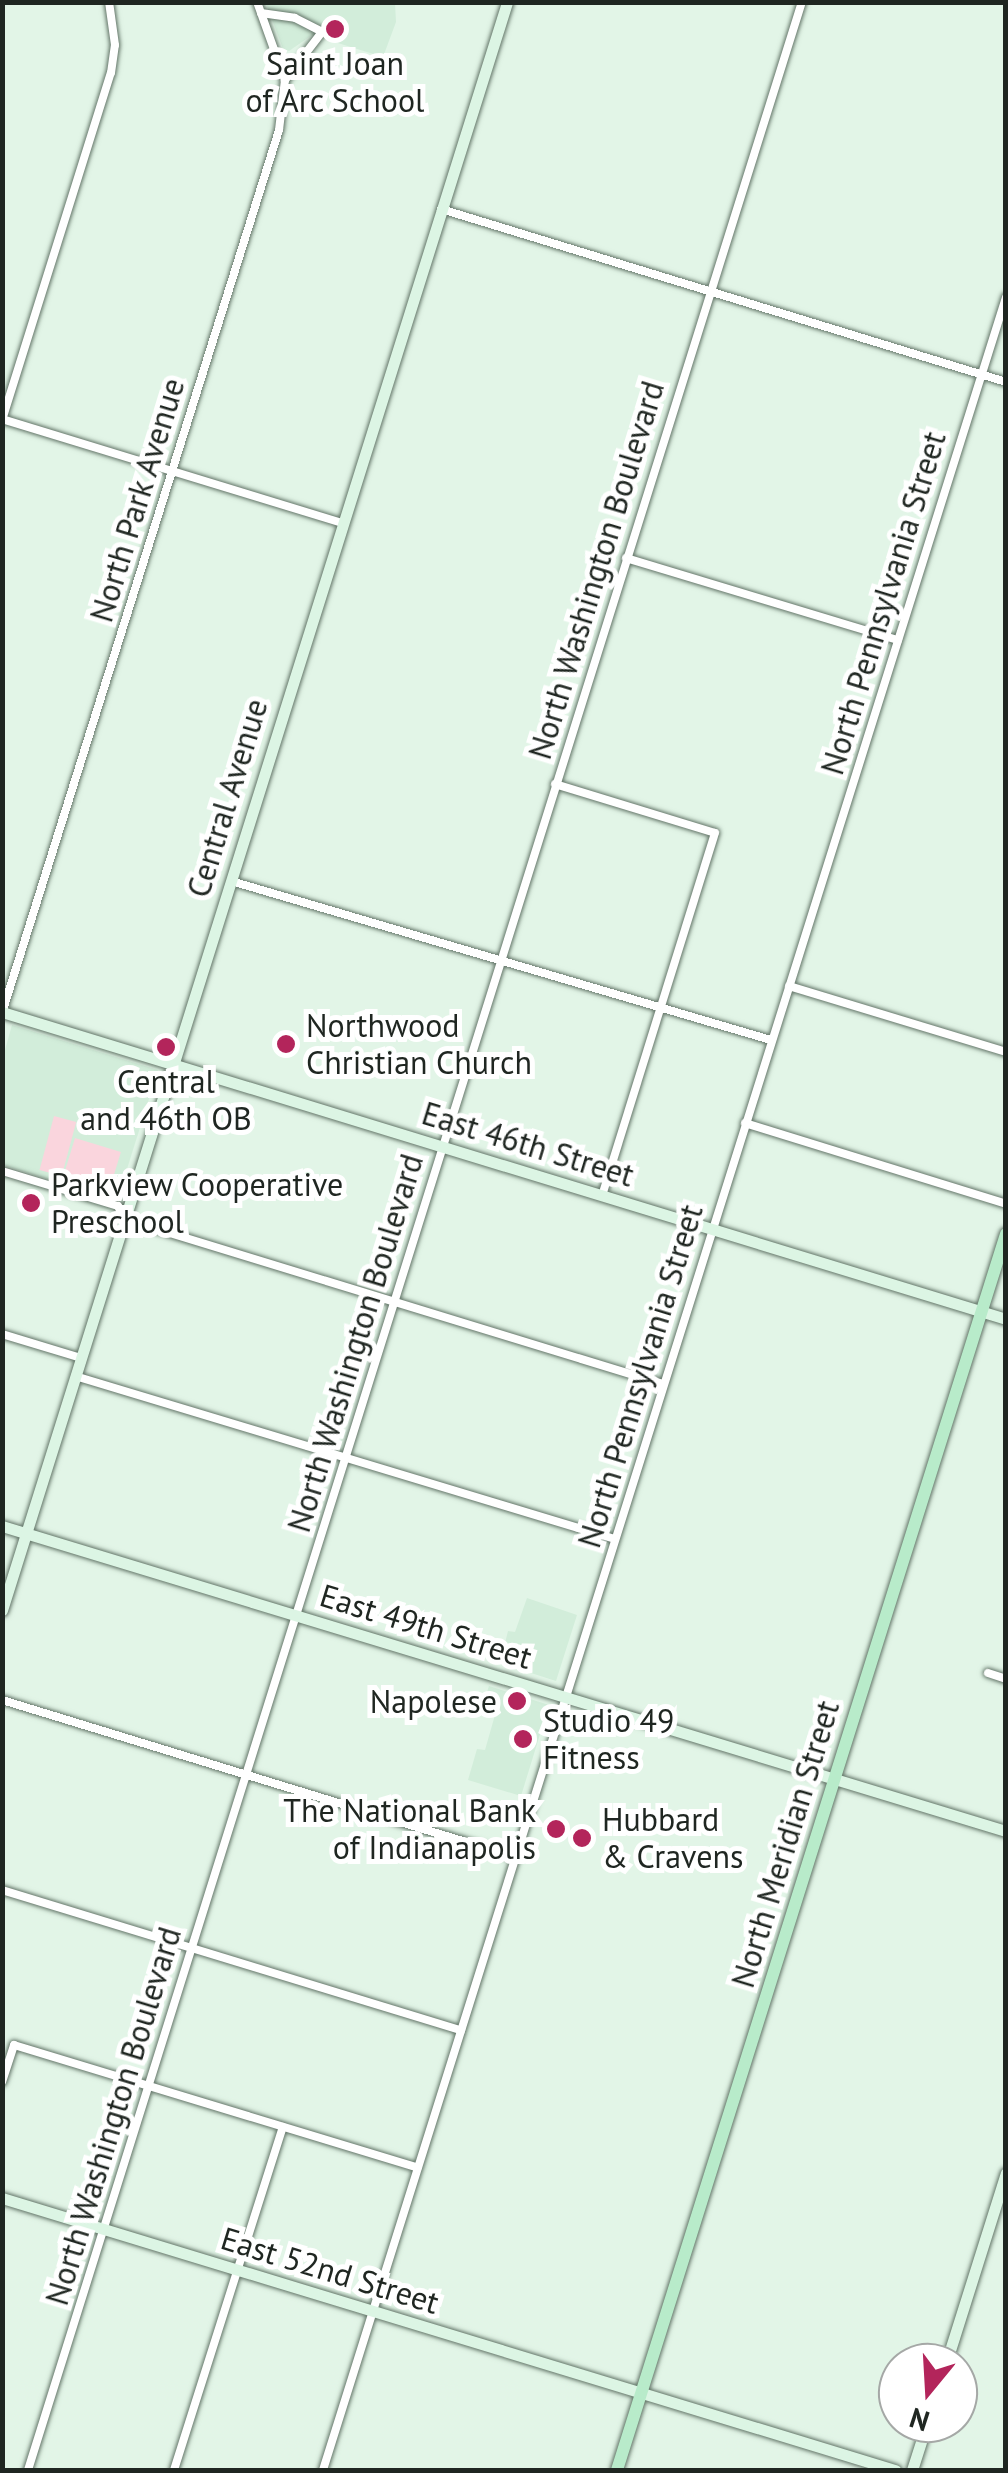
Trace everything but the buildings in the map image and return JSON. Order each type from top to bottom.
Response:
[{"type":"main road","name":"Central Avenue","points":[[2,1610],[507,2]]},
{"type":"main road","name":"East 46th Street","points":[[3,1012],[1006,1319]]},
{"type":"main road","name":"North Meridian Street","points":[[617,2470],[1006,1234]]},
{"type":"main road","name":"East 49th Street","points":[[2,1526],[1006,1831]]},
{"type":"main road","points":[[952,2343],[1006,2173]]},
{"type":"main road","name":"East 52nd Street","points":[[2,2198],[895,2470]]},
{"type":"main road","points":[[912,2470],[921,2443]]},
{"type":"street","points":[[109,2],[115,45],[112,68],[3,419],[342,523]]},
{"type":"street","name":"North Park Avenue","points":[[3,1012],[277,138],[285,80],[257,2]]},
{"type":"street","name":"North Washington Boulevard","points":[[28,2470],[802,2]]},
{"type":"street","points":[[261,13],[320,28],[320,37],[285,80]]},
{"type":"street","points":[[441,209],[1006,382]]},
{"type":"street","name":"North Pennsylvania Street","points":[[322,2470],[1006,296]]},
{"type":"street","points":[[626,558],[898,640]]},
{"type":"street","points":[[556,784],[715,833],[602,1195]]},
{"type":"street","points":[[230,881],[490,961],[502,960],[771,1040]]},
{"type":"street","points":[[789,986],[1006,1052]]},
{"type":"street","points":[[745,1123],[1006,1204]]},
{"type":"street","points":[[2,1172],[118,1206],[124,1219],[663,1384]]},
{"type":"street","points":[[2,1334],[81,1358]]},
{"type":"street","points":[[76,1376],[614,1539]]},
{"type":"street","points":[[988,1673],[1006,1679]]},
{"type":"street","points":[[2,1700],[515,1857]]},
{"type":"street","points":[[2,1890],[461,2030]]},
{"type":"street","points":[[2,2082],[14,2045],[418,2168]]},
{"type":"street","points":[[174,2470],[283,2127]]},
{"type":"shaded area","name":"Saint Joan of Arc School","points":[[266,3],[395,3],[396,22],[383,57],[312,35],[289,51],[283,49]]},
{"type":"shaded area","points":[[12,1025],[158,1070],[117,1201],[3,1165],[3,1057]]},
{"type":"shaded area","points":[[54,1116],[76,1122],[62,1176],[40,1170]]},
{"type":"shaded area","points":[[75,1138],[121,1152],[109,1191],[63,1177]]},
{"type":"shaded area","points":[[527,1598],[577,1615],[556,1681],[500,1663],[508,1631],[515,1632]]},
{"type":"shaded area","points":[[489,1686],[549,1705],[521,1796],[468,1780],[477,1749],[485,1750],[495,1715],[481,1710]]},
{"type":"place","name":"Saint Joan of Arc School","points":[[335,29]]},
{"type":"place","name":"Northwood Christian Church","points":[[286,1044]]},
{"type":"place","name":"Central and 46th OB","points":[[166,1047]]},
{"type":"place","name":"Parkview Cooperative Preschool","points":[[31,1203]]},
{"type":"place","name":"Napolese","points":[[517,1701]]},
{"type":"place","name":"Studio 49 Fitness","points":[[523,1739]]},
{"type":"place","name":"The National Bank of Indianapolis","points":[[556,1829]]},
{"type":"place","name":"Hubbard & Cravens","points":[[582,1838]]}]
